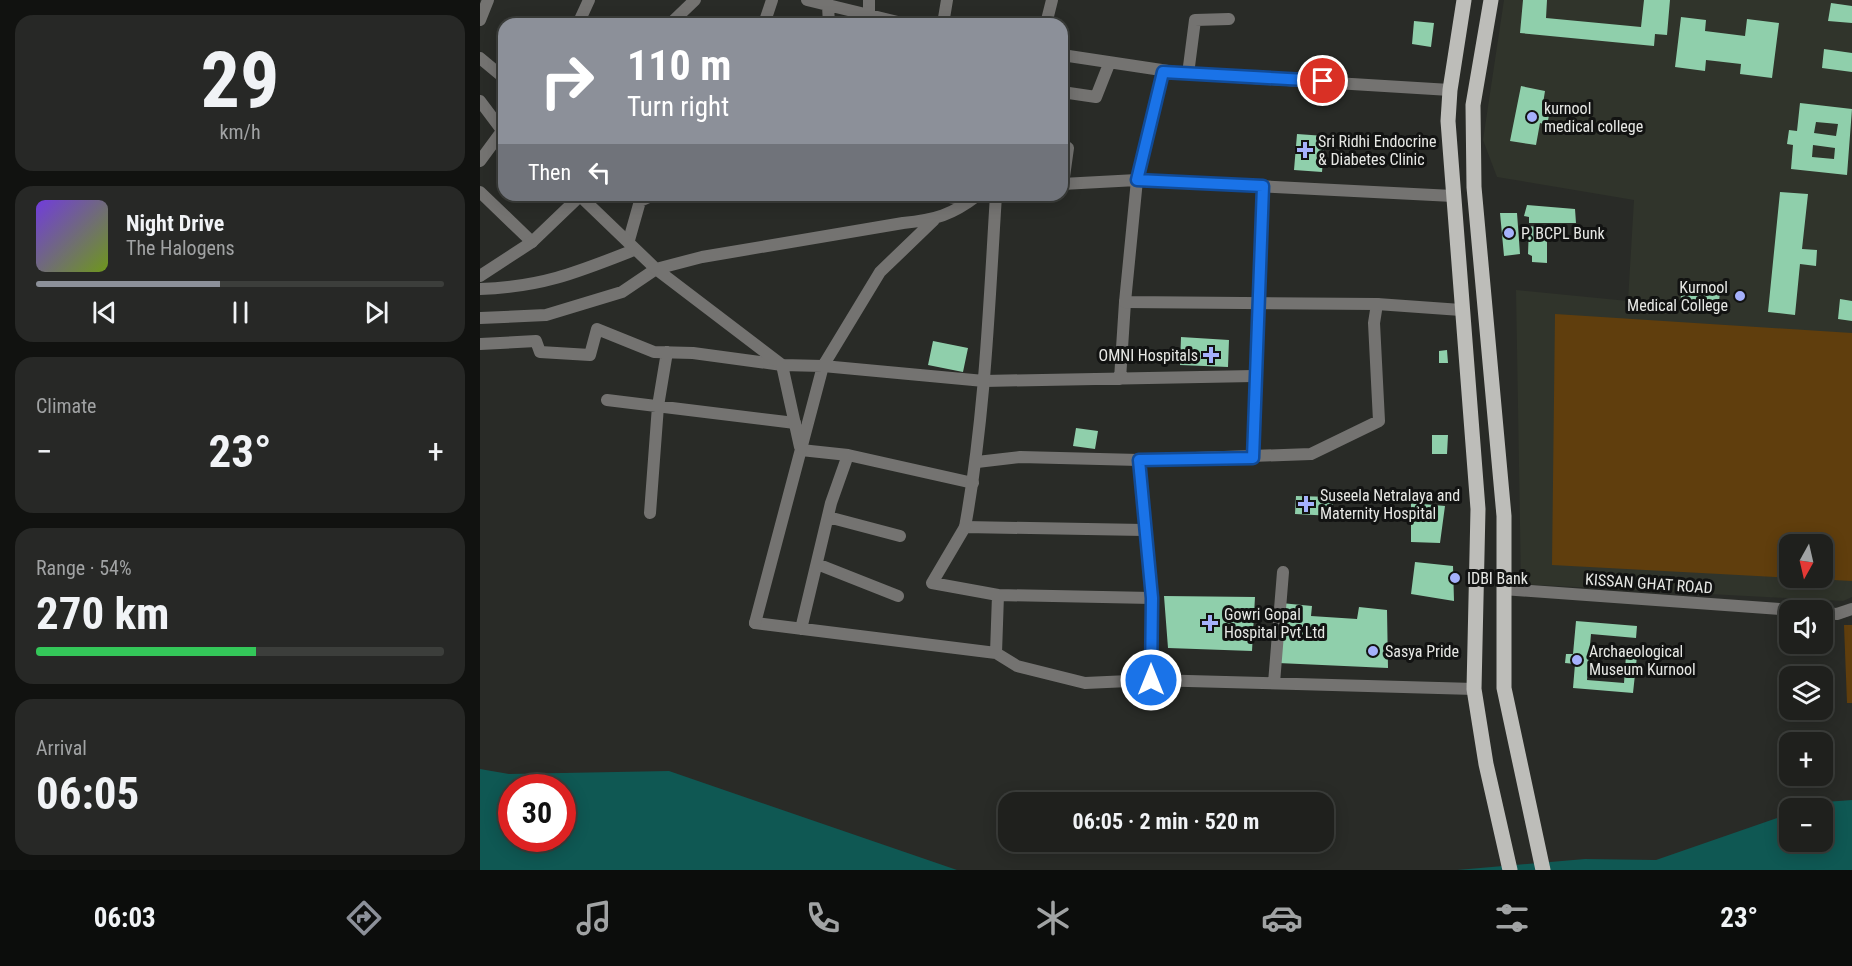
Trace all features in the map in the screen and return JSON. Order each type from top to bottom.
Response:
[{"type":"main road","points":[[1464,0],[1450,90],[1448,121],[1478,509],[1474,688],[1486,764],[1510,870]]},
{"type":"main road","points":[[1491,0],[1473,105],[1474,195],[1504,516],[1502,621],[1504,688],[1543,870]]},
{"type":"main road","points":[[1453,196],[1474,195]]},
{"type":"main road","points":[[1474,621],[1502,621]]},
{"type":"street","points":[[480,20],[488,0]]},
{"type":"street","points":[[581,18],[589,0]]},
{"type":"street","points":[[676,18],[695,0]]},
{"type":"street","points":[[766,18],[772,0]]},
{"type":"street","points":[[808,0],[874,18]]},
{"type":"street","points":[[869,0],[869,17]]},
{"type":"street","points":[[944,18],[947,0]]},
{"type":"street","points":[[1048,18],[1052,0]]},
{"type":"street","points":[[828,6],[829,18]]},
{"type":"street","points":[[1188,74],[1195,20],[1229,19]]},
{"type":"street","points":[[1068,56],[1163,72],[1450,90]]},
{"type":"street","points":[[480,58],[498,73]]},
{"type":"street","points":[[1068,93],[1096,97],[1109,64]]},
{"type":"street","points":[[1120,379],[1137,180],[1163,72]]},
{"type":"street","points":[[480,101],[498,125]]},
{"type":"street","points":[[480,161],[498,138]]},
{"type":"street","points":[[1068,184],[1137,180],[1453,196]]},
{"type":"street","points":[[1253,458],[1254,376],[1263,186]]},
{"type":"street","points":[[480,192],[532,242]]},
{"type":"street","points":[[480,276],[532,242],[573,201]]},
{"type":"street","points":[[585,201],[656,269],[782,365],[801,450]]},
{"type":"street","points":[[631,245],[640,201]]},
{"type":"street","points":[[962,201],[934,220],[880,273],[823,366],[754,623],[996,653],[1017,666],[1085,683],[1151,680],[1474,688]]},
{"type":"street","points":[[996,201],[984,381],[973,483],[965,527],[932,583],[998,595],[1152,598]]},
{"type":"street","points":[[480,318],[546,315],[622,292],[656,269],[702,257],[934,220]]},
{"type":"street","points":[[480,289],[513,288],[560,278],[631,245]]},
{"type":"street","points":[[1125,302],[1377,304],[1461,310]]},
{"type":"street","points":[[976,462],[1020,457],[1139,460],[1253,458],[1311,454],[1379,421],[1374,323],[1377,304]]},
{"type":"street","points":[[480,344],[536,341],[540,352],[590,355],[597,329],[654,352],[984,381],[1254,376]]},
{"type":"street","points":[[650,513],[658,406],[666,352]]},
{"type":"street","points":[[607,400],[795,423]]},
{"type":"street","points":[[801,450],[848,455],[973,483]]},
{"type":"street","points":[[801,629],[828,517],[848,455]]},
{"type":"street","points":[[1139,460],[1152,598],[1151,680]]},
{"type":"street","points":[[828,517],[900,536]]},
{"type":"street","points":[[965,527],[1144,530]]},
{"type":"street","points":[[817,564],[898,596]]},
{"type":"street","points":[[1275,683],[1283,572]]},
{"type":"street","name":"KISSAN GHAT ROAD","points":[[1503,589],[1779,609]]},
{"type":"street","points":[[996,653],[998,595]]},
{"type":"street","points":[[1833,614],[1852,609]]},
{"type":"shaded area","name":"Kurnool Medical College","points":[[1504,0],[1852,0],[1852,597],[1843,601],[1521,584],[1516,290],[1628,301],[1634,200],[1497,177],[1483,140]]},
{"type":"shaded area","points":[[1555,314],[1852,333],[1852,581],[1833,580],[1833,534],[1779,534],[1779,577],[1552,565]]},
{"type":"shaded area","points":[[1844,625],[1852,625],[1852,703],[1847,703]]},
{"type":"water","points":[[480,769],[509,774],[669,771],[957,870],[480,870]]},
{"type":"water","points":[[1852,800],[1852,870],[1457,870],[1585,859],[1656,860],[1779,817],[1779,852],[1833,852],[1833,801]]},
{"type":"building","points":[[1523,0],[1547,0],[1546,18],[1641,27],[1644,0],[1670,0],[1667,35],[1655,34],[1654,46],[1520,33]]},
{"type":"building","points":[[1831,3],[1852,6],[1852,23],[1828,21]]},
{"type":"building","points":[[1681,17],[1706,20],[1705,31],[1745,36],[1747,19],[1779,23],[1772,78],[1740,74],[1741,64],[1706,60],[1705,71],[1675,67]]},
{"type":"building","points":[[1414,21],[1434,23],[1431,47],[1412,44]]},
{"type":"building","points":[[1824,49],[1852,53],[1852,72],[1822,68]]},
{"type":"building","name":"kurnool medical college","points":[[1521,86],[1545,91],[1542,110],[1550,111],[1547,125],[1540,123],[1536,145],[1510,141]]},
{"type":"building","points":[[1800,103],[1852,109],[1847,175],[1791,169],[1793,145],[1787,144],[1789,130],[1797,131]],"holes":[[[1816,122],[1838,124],[1836,136],[1814,133]],[[1813,145],[1835,148],[1834,159],[1812,157]]]},
{"type":"building","points":[[1297,134],[1325,136],[1322,172],[1294,170]]},
{"type":"building","points":[[1780,192],[1808,194],[1802,249],[1817,250],[1816,266],[1800,264],[1795,315],[1768,312]]},
{"type":"building","points":[[1527,205],[1575,209],[1576,223],[1529,223],[1529,217],[1524,216]]},
{"type":"building","points":[[1500,213],[1517,213],[1520,254],[1504,256]]},
{"type":"building","points":[[1529,226],[1547,228],[1547,263],[1532,262],[1532,256],[1528,254]]},
{"type":"building","points":[[1682,286],[1720,292],[1718,311],[1680,305]]},
{"type":"building","points":[[1840,299],[1852,301],[1852,321],[1838,319]]},
{"type":"building","points":[[1181,337],[1229,340],[1228,367],[1180,365]]},
{"type":"building","points":[[933,341],[968,348],[963,372],[928,365]]},
{"type":"building","points":[[1447,350],[1448,363],[1439,363],[1439,351]]},
{"type":"building","points":[[1076,428],[1098,431],[1095,449],[1073,446]]},
{"type":"building","points":[[1432,435],[1448,435],[1447,454],[1432,454]]},
{"type":"building","points":[[1296,496],[1333,497],[1333,516],[1295,514]]},
{"type":"building","points":[[1411,503],[1445,506],[1440,543],[1411,542]]},
{"type":"building","points":[[1415,562],[1453,566],[1454,601],[1411,594]]},
{"type":"building","name":"Gowri Gopal Hospital Pvt Ltd","points":[[1164,596],[1255,597],[1252,651],[1168,648]]},
{"type":"building","points":[[1281,603],[1312,606],[1311,616],[1357,619],[1359,607],[1387,610],[1388,668],[1278,663]]},
{"type":"building","name":"Archaeological Museum Kurnool","points":[[1576,621],[1637,626],[1636,638],[1591,634],[1587,680],[1624,683],[1626,655],[1637,656],[1633,693],[1573,688],[1575,664],[1565,663],[1566,654],[1573,654]]},
{"type":"place","name":"kurnool medical college","points":[[1532,117]]},
{"type":"place","name":"Sri Ridhi Endocrine & Diabetes Clinic","points":[[1305,150]]},
{"type":"place","name":"P. BCPL Bunk","points":[[1509,233]]},
{"type":"place","name":"Kurnool Medical College","points":[[1740,296]]},
{"type":"place","name":"OMNI Hospitals","points":[[1211,355]]},
{"type":"place","name":"Suseela Netralaya and Maternity Hospital","points":[[1306,504]]},
{"type":"place","name":"IDBI Bank","points":[[1455,578]]},
{"type":"place","name":"Gowri Gopal Hospital Pvt Ltd","points":[[1210,623]]},
{"type":"place","name":"Sasya Pride","points":[[1373,651]]},
{"type":"place","name":"Archaeological Museum Kurnool","points":[[1577,660]]},
{"type":"route","points":[[1151,680],[1152,598],[1139,460],[1253,458],[1254,376],[1263,186],[1137,180],[1163,72],[1323,81]]}]
